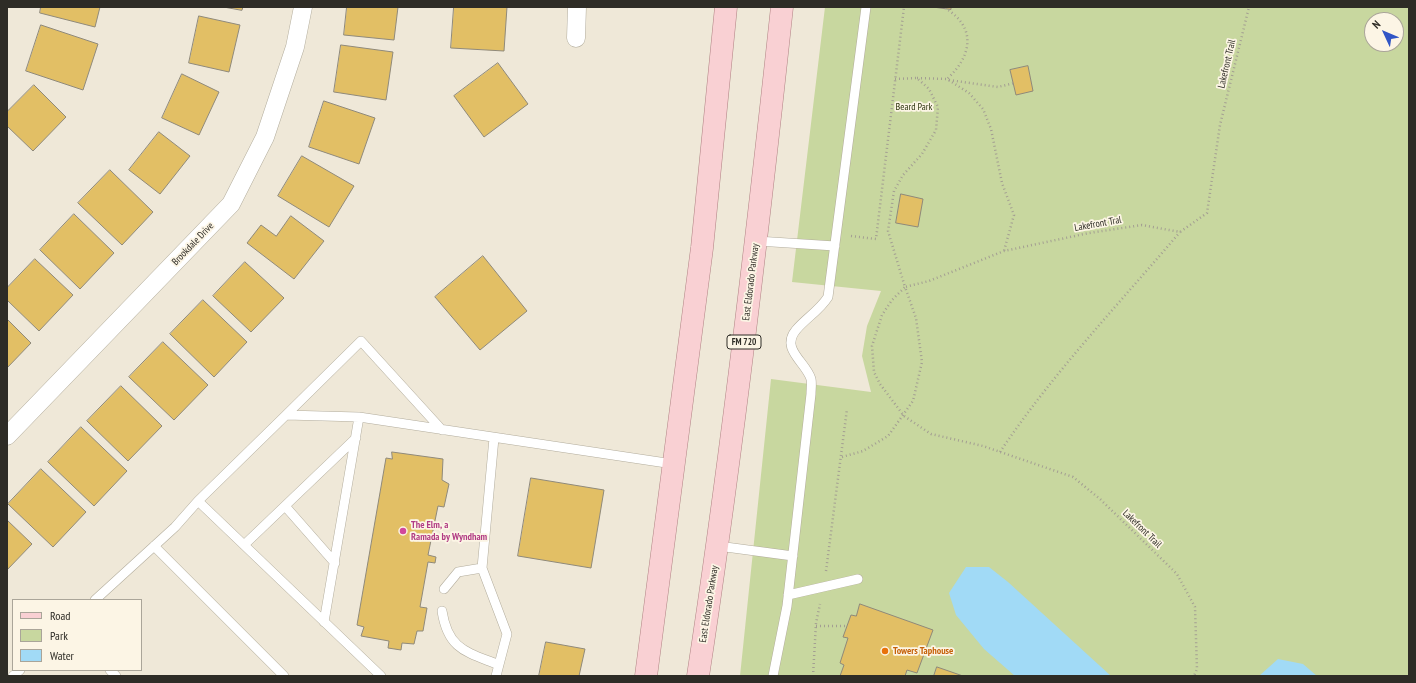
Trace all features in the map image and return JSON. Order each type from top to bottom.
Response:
[{"type":"main road","points":[[646,676],[702,248],[726,7]]},
{"type":"main road","name":"East Eldorado Parkway","points":[[698,676],[718,546],[757,241],[782,7]]},
{"type":"street","name":"Brookdale Drive","points":[[7,436],[231,204],[265,137],[295,47],[303,7]]},
{"type":"street","points":[[576,38],[577,7]]},
{"type":"lane","points":[[773,676],[788,595],[811,394],[811,380],[805,367],[793,353],[791,343],[795,331],[821,308],[828,297],[866,7]]},
{"type":"lane","points":[[757,241],[835,246]]},
{"type":"lane","points":[[96,599],[175,527],[198,500],[361,341],[442,430]]},
{"type":"lane","points":[[286,415],[359,418],[673,464]]},
{"type":"lane","points":[[324,622],[359,418]]},
{"type":"lane","points":[[244,546],[356,438]]},
{"type":"lane","points":[[494,438],[482,568],[507,634],[496,676]]},
{"type":"lane","points":[[198,500],[244,546],[381,676]]},
{"type":"lane","points":[[285,506],[334,563]]},
{"type":"lane","points":[[154,546],[284,676]]},
{"type":"lane","points":[[718,546],[793,556]]},
{"type":"lane","points":[[444,589],[458,572],[482,568]]},
{"type":"lane","points":[[788,595],[858,579]]},
{"type":"lane","points":[[442,611],[444,627],[459,649],[499,665]]},
{"type":"path","points":[[836,235],[876,239],[904,7]]},
{"type":"path","name":"Lakefront Trail","points":[[1180,232],[1207,213],[1220,125],[1248,7]]},
{"type":"path","points":[[945,8],[959,20],[966,30],[968,39],[963,61],[947,79]]},
{"type":"path","points":[[842,457],[863,451],[888,436],[904,416],[913,401],[922,362],[916,318],[888,231],[894,191],[903,175],[922,154],[936,130],[938,106],[929,89],[917,78]]},
{"type":"path","points":[[895,79],[947,79],[998,87],[1014,83]]},
{"type":"path","points":[[947,79],[969,93],[983,109],[991,129],[1002,183],[1014,215],[1004,251]]},
{"type":"path","name":"Lakefront Tral","points":[[905,287],[929,282],[1004,251],[1089,233],[1142,225],[1180,232]]},
{"type":"path","points":[[1000,452],[1014,430],[1061,372],[1180,232]]},
{"type":"path","name":"Lakefront Trail","points":[[905,287],[892,300],[882,315],[872,346],[874,372],[880,384],[904,416],[931,434],[983,446],[1072,477],[1100,499],[1177,574],[1194,607],[1197,669],[1194,676]]},
{"type":"path","points":[[813,676],[816,626],[842,457],[847,409]]},
{"type":"path","points":[[816,626],[847,626]]},
{"type":"green space","name":"Beard Park","points":[[825,7],[1409,7],[1409,676],[740,676],[771,379],[871,392],[862,356],[867,326],[881,291],[792,282]]},
{"type":"water","points":[[966,567],[989,567],[1008,582],[1111,676],[1015,676],[984,649],[956,615],[949,593]]},
{"type":"water","points":[[1278,659],[1303,664],[1317,676],[1259,676]]},
{"type":"building","points":[[41,7],[100,7],[95,27],[40,13]]},
{"type":"building","points":[[224,7],[243,7],[242,10]]},
{"type":"building","points":[[347,7],[398,7],[394,40],[344,35]]},
{"type":"building","points":[[454,7],[507,7],[504,51],[451,48]]},
{"type":"building","points":[[933,7],[951,7],[951,9]]},
{"type":"building","points":[[199,16],[240,25],[229,72],[189,63]]},
{"type":"building","points":[[41,25],[98,44],[83,90],[26,71]]},
{"type":"building","points":[[341,45],[393,52],[386,100],[334,92]]},
{"type":"building","points":[[498,63],[528,104],[484,137],[454,96]]},
{"type":"building","points":[[1028,66],[1033,91],[1016,95],[1010,70]]},
{"type":"building","points":[[182,74],[219,92],[199,135],[162,118]]},
{"type":"building","points":[[34,85],[66,117],[33,151],[7,126],[7,112]]},
{"type":"building","points":[[324,101],[375,118],[359,164],[309,147]]},
{"type":"building","points":[[159,132],[190,156],[160,194],[129,170]]},
{"type":"building","points":[[302,156],[354,186],[329,227],[278,196]]},
{"type":"building","points":[[110,170],[153,212],[122,245],[78,203]]},
{"type":"building","points":[[901,194],[923,199],[918,227],[896,223]]},
{"type":"building","points":[[74,214],[114,253],[80,289],[40,250]]},
{"type":"building","points":[[291,216],[324,241],[294,279],[247,243],[261,225],[276,236]]},
{"type":"building","points":[[483,256],[527,311],[480,350],[435,297]]},
{"type":"building","points":[[35,259],[73,295],[39,331],[7,300],[7,288]]},
{"type":"building","points":[[245,262],[284,298],[251,332],[213,296]]},
{"type":"building","points":[[203,300],[247,342],[214,377],[170,334]]},
{"type":"building","points":[[7,319],[31,343],[7,368]]},
{"type":"building","points":[[163,342],[208,385],[174,420],[129,377]]},
{"type":"building","points":[[121,386],[162,426],[128,461],[87,421]]},
{"type":"building","points":[[81,427],[127,471],[94,506],[48,462]]},
{"type":"building","name":"The Elm, a Ramada by Wyndham","points":[[392,452],[443,459],[442,480],[449,484],[444,507],[438,506],[428,555],[436,557],[435,563],[428,562],[420,607],[427,608],[423,631],[417,631],[414,644],[402,643],[401,650],[388,648],[389,641],[361,636],[364,627],[357,625],[386,458],[392,459]]},
{"type":"building","points":[[41,469],[86,512],[53,547],[8,504]]},
{"type":"building","points":[[531,478],[604,490],[591,568],[518,556]]},
{"type":"building","points":[[7,520],[32,544],[7,570]]},
{"type":"building","name":"Towers Taphouse","points":[[860,604],[933,630],[917,673],[907,670],[905,676],[840,676],[844,665],[840,663],[848,638],[843,637],[851,615],[856,616]]},
{"type":"building","points":[[546,642],[585,649],[579,676],[539,676]]},
{"type":"building","points":[[937,667],[963,676],[934,676]]},
{"type":"place","name":"The Elm, a Ramada by Wyndham","points":[[403,531]]},
{"type":"place","name":"Towers Taphouse","points":[[885,651]]}]
